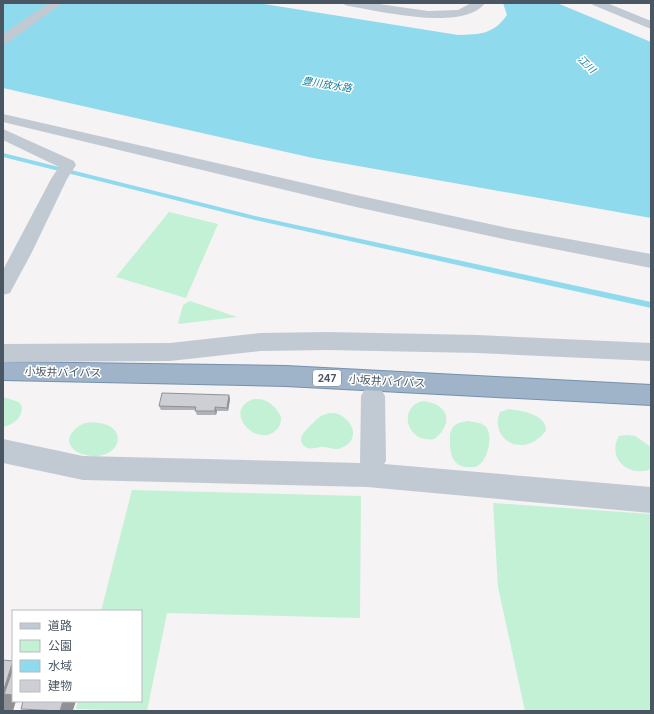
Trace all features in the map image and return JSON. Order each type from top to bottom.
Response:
[{"type":"highway","name":"小坂井バイパス","points":[[3,371],[286,376],[651,395]]},
{"type":"street","points":[[3,40],[57,3]]},
{"type":"street","points":[[349,3],[428,15],[461,13],[478,4]]},
{"type":"street","points":[[413,3],[439,6],[478,4]]},
{"type":"street","points":[[597,3],[651,25]]},
{"type":"street","points":[[3,118],[356,201],[508,234],[651,261]]},
{"type":"street","points":[[3,134],[68,165],[59,179],[23,252],[3,288]]},
{"type":"street","points":[[3,353],[170,352],[260,342],[327,341],[478,344],[651,352]]},
{"type":"street","points":[[367,475],[373,461],[373,396]]},
{"type":"street","points":[[3,451],[83,468],[367,475],[651,500]]},
{"type":"green space","points":[[169,212],[218,224],[186,298],[116,277]]},
{"type":"green space","points":[[190,301],[237,317],[178,324],[183,305]]},
{"type":"green space","points":[[3,397],[19,402],[22,407],[22,411],[19,418],[10,425],[3,427]]},
{"type":"green space","points":[[254,399],[267,401],[274,406],[281,417],[278,428],[267,435],[259,435],[251,431],[245,426],[241,418],[241,411],[245,404]]},
{"type":"green space","points":[[424,401],[438,406],[445,413],[445,426],[434,439],[424,439],[417,436],[411,430],[408,423],[410,409],[416,404]]},
{"type":"green space","points":[[509,409],[533,414],[542,421],[545,425],[546,431],[538,439],[529,444],[522,445],[510,442],[501,434],[498,424],[500,412]]},
{"type":"green space","points":[[335,413],[346,419],[353,429],[353,435],[348,444],[341,448],[335,449],[323,447],[307,448],[301,441],[302,435],[323,415]]},
{"type":"green space","points":[[461,422],[477,422],[485,426],[488,430],[489,436],[486,456],[479,465],[474,467],[458,465],[451,454],[450,449],[450,434],[452,428]]},
{"type":"green space","points":[[85,423],[101,423],[111,427],[117,433],[118,440],[115,448],[108,453],[99,456],[84,455],[76,451],[71,446],[69,439],[70,435],[75,429]]},
{"type":"green space","points":[[619,436],[635,436],[651,447],[651,469],[635,471],[622,464],[615,452],[616,444]]},
{"type":"green space","points":[[132,490],[361,496],[360,618],[167,613],[147,711],[76,709],[78,702],[142,702],[142,610],[101,610]]},
{"type":"green space","points":[[493,503],[651,514],[651,711],[525,711],[498,587]]},
{"type":"water","points":[[3,3],[258,3],[458,35],[479,34],[491,30],[497,26],[507,15],[503,3],[557,3],[651,42],[651,218],[313,158],[3,88]]},
{"type":"building","points":[[162,393],[229,395],[227,408],[215,407],[215,411],[195,411],[196,407],[159,406]]},
{"type":"building","points":[[3,660],[12,661],[12,664],[3,692]]},
{"type":"building","points":[[12,672],[12,695],[4,694]]},
{"type":"building","points":[[23,702],[63,702],[60,711],[21,709]]},
{"type":"waterway","points":[[3,155],[255,218],[651,305]]},
{"type":"water label","name":"江川","points":[[587,64]]},
{"type":"water label","name":"豊川放水路","points":[[327,84]]}]
